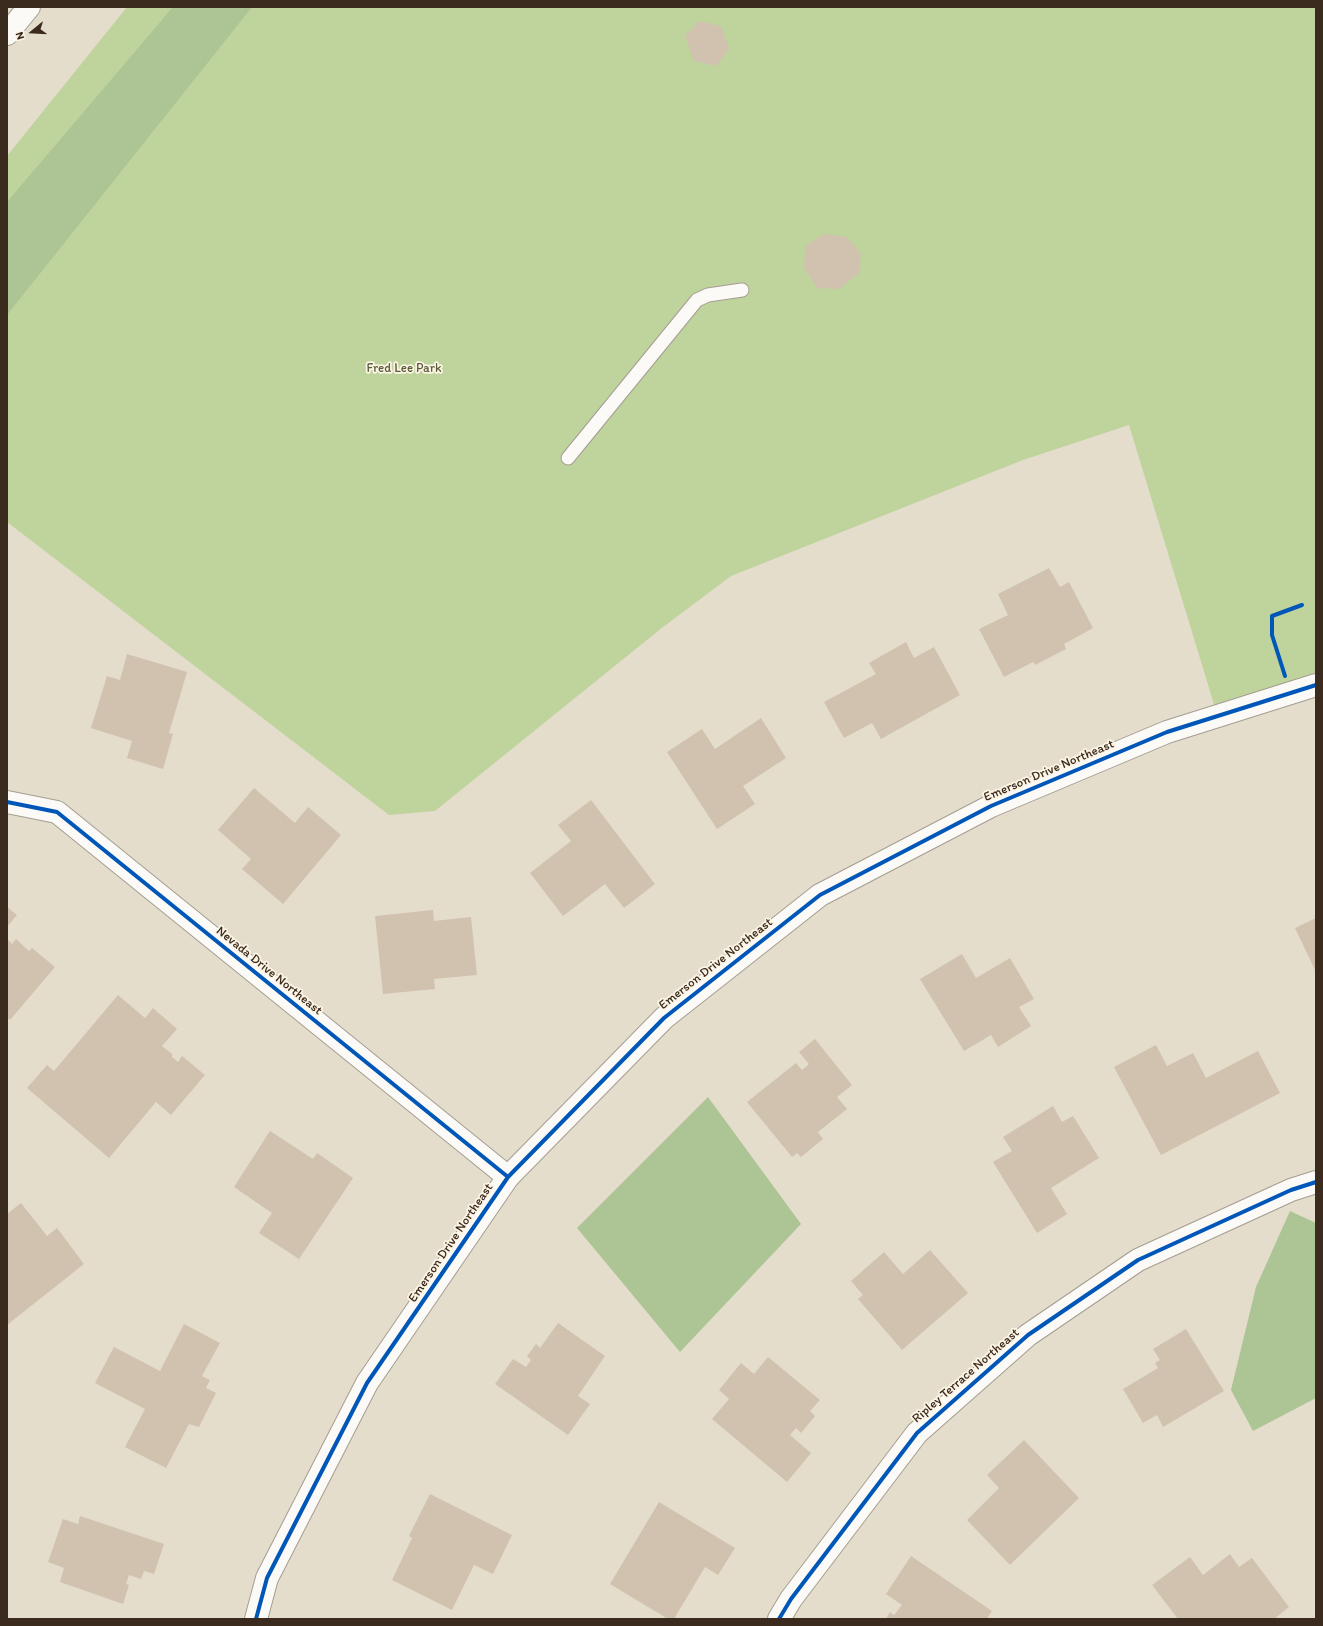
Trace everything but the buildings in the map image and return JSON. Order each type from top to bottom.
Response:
[{"type":"main road","points":[[7,34],[29,7]]},
{"type":"main road","name":"Emerson Drive Northeast","points":[[256,1619],[268,1578],[367,1383],[508,1177],[664,1018],[820,895],[990,806],[1167,732],[1316,685]]},
{"type":"main road","name":"Nevada Drive Northeast","points":[[7,802],[57,812],[508,1177]]},
{"type":"main road","name":"Ripley Terrace Northeast","points":[[779,1619],[787,1604],[916,1433],[1028,1334],[1138,1260],[1291,1190],[1316,1182]]},
{"type":"lane","points":[[568,458],[697,300],[708,295],[742,290]]},
{"type":"green space","name":"Fred Lee Park","points":[[127,7],[1316,7],[1316,684],[1216,711],[1129,425],[1023,460],[731,576],[663,627],[435,811],[389,815],[7,522],[7,156]]},
{"type":"green space","points":[[173,7],[252,7],[7,315],[7,202]]},
{"type":"green space","points":[[708,1097],[801,1224],[680,1352],[577,1228]]},
{"type":"green space","points":[[1290,1211],[1316,1223],[1316,1398],[1253,1431],[1231,1390],[1256,1287]]},
{"type":"cycle path","points":[[1285,676],[1272,635],[1272,616],[1302,605]]},
{"type":"cycle path","points":[[256,1619],[267,1578],[367,1383],[508,1177],[664,1018],[820,895],[991,806],[1167,732],[1316,685]]},
{"type":"cycle path","points":[[7,802],[57,812],[508,1177]]},
{"type":"cycle path","points":[[779,1619],[791,1599],[917,1433],[1028,1335],[1138,1260],[1291,1190],[1316,1182]]}]
